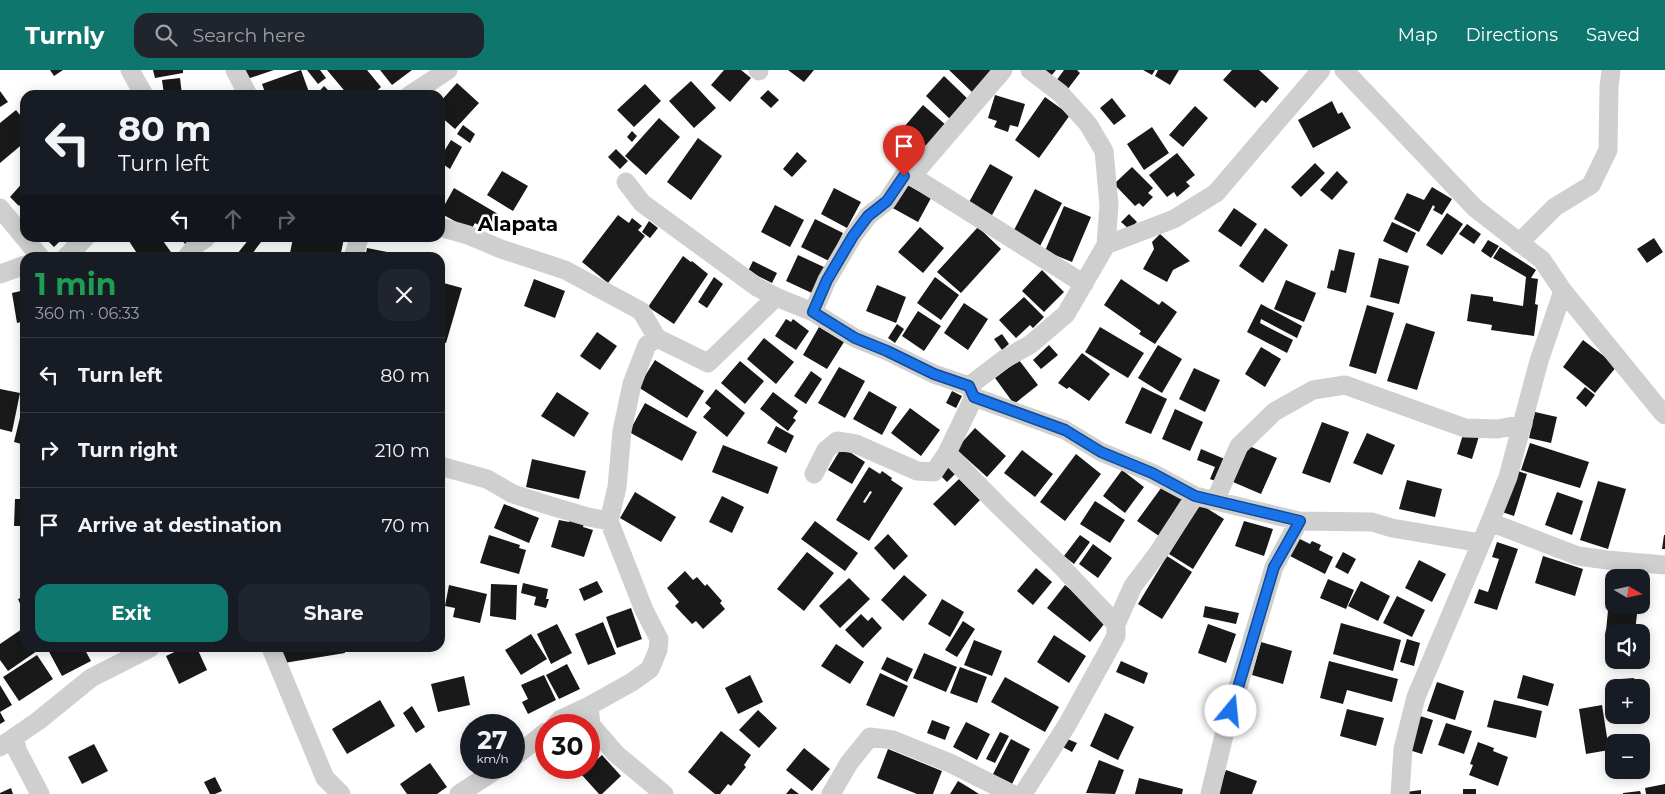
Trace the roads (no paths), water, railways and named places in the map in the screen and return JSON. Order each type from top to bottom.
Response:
[{"type":"street","points":[[130,70],[141,90]]},
{"type":"street","points":[[235,70],[245,90]]},
{"type":"street","points":[[418,90],[448,70]]},
{"type":"street","points":[[912,176],[1003,70]]},
{"type":"street","points":[[814,474],[826,450],[837,441],[856,444],[917,471],[934,472],[948,453],[972,392],[1003,360],[1031,344],[1066,314],[1106,244],[1109,205],[1104,150],[1088,124],[1060,93],[1030,70]]},
{"type":"street","points":[[1106,244],[1174,219],[1216,192],[1321,70]]},
{"type":"street","points":[[1344,70],[1475,208],[1542,260],[1563,291],[1665,415]]},
{"type":"street","points":[[1519,243],[1555,207],[1591,185],[1608,150],[1611,70]]},
{"type":"street","points":[[813,312],[827,280],[853,236],[868,216],[887,201],[904,176],[912,176],[1084,284]]},
{"type":"street","points":[[626,182],[642,202],[757,287],[813,312],[855,338],[887,351],[972,392],[1065,430],[1101,452],[1152,473],[1195,496],[1300,521],[1372,522],[1392,528],[1455,537],[1481,543]]},
{"type":"street","points":[[0,208],[20,233]]},
{"type":"street","points":[[445,228],[468,234],[502,249],[565,270],[641,311],[657,338],[708,363],[776,297]]},
{"type":"street","points":[[27,242],[35,252]]},
{"type":"street","points":[[71,252],[81,242]]},
{"type":"street","points":[[191,252],[200,242]]},
{"type":"street","points":[[0,274],[20,267]]},
{"type":"street","points":[[1400,794],[1403,749],[1416,697],[1508,477],[1540,361],[1563,291]]},
{"type":"street","points":[[572,714],[632,682],[650,669],[658,650],[659,639],[644,610],[610,521],[617,487],[622,431],[632,384],[647,346],[657,338]]},
{"type":"street","points":[[1215,501],[1239,446],[1274,412],[1313,390],[1345,385],[1465,428],[1498,429],[1523,424]]},
{"type":"street","points":[[948,453],[1116,624]]},
{"type":"street","points":[[445,467],[487,479],[512,494],[588,517],[610,521]]},
{"type":"street","points":[[1023,794],[1067,725],[1116,636],[1116,624],[1134,586],[1195,496]]},
{"type":"street","points":[[1210,794],[1226,727],[1274,567],[1300,521]]},
{"type":"street","points":[[1490,522],[1578,556],[1665,565]]},
{"type":"street","points":[[40,794],[17,750],[8,742],[38,722],[91,678],[142,652]]},
{"type":"street","points":[[273,652],[325,778],[341,794]]},
{"type":"street","points":[[589,706],[591,724],[616,754],[664,794]]},
{"type":"street","points":[[831,794],[849,763],[870,737],[893,740],[950,762],[1012,794]]},
{"type":"street","points":[[525,748],[535,741]]},
{"type":"street","points":[[459,794],[482,779]]},
{"type":"district","name":"Alapata","points":[[518,224]]}]
